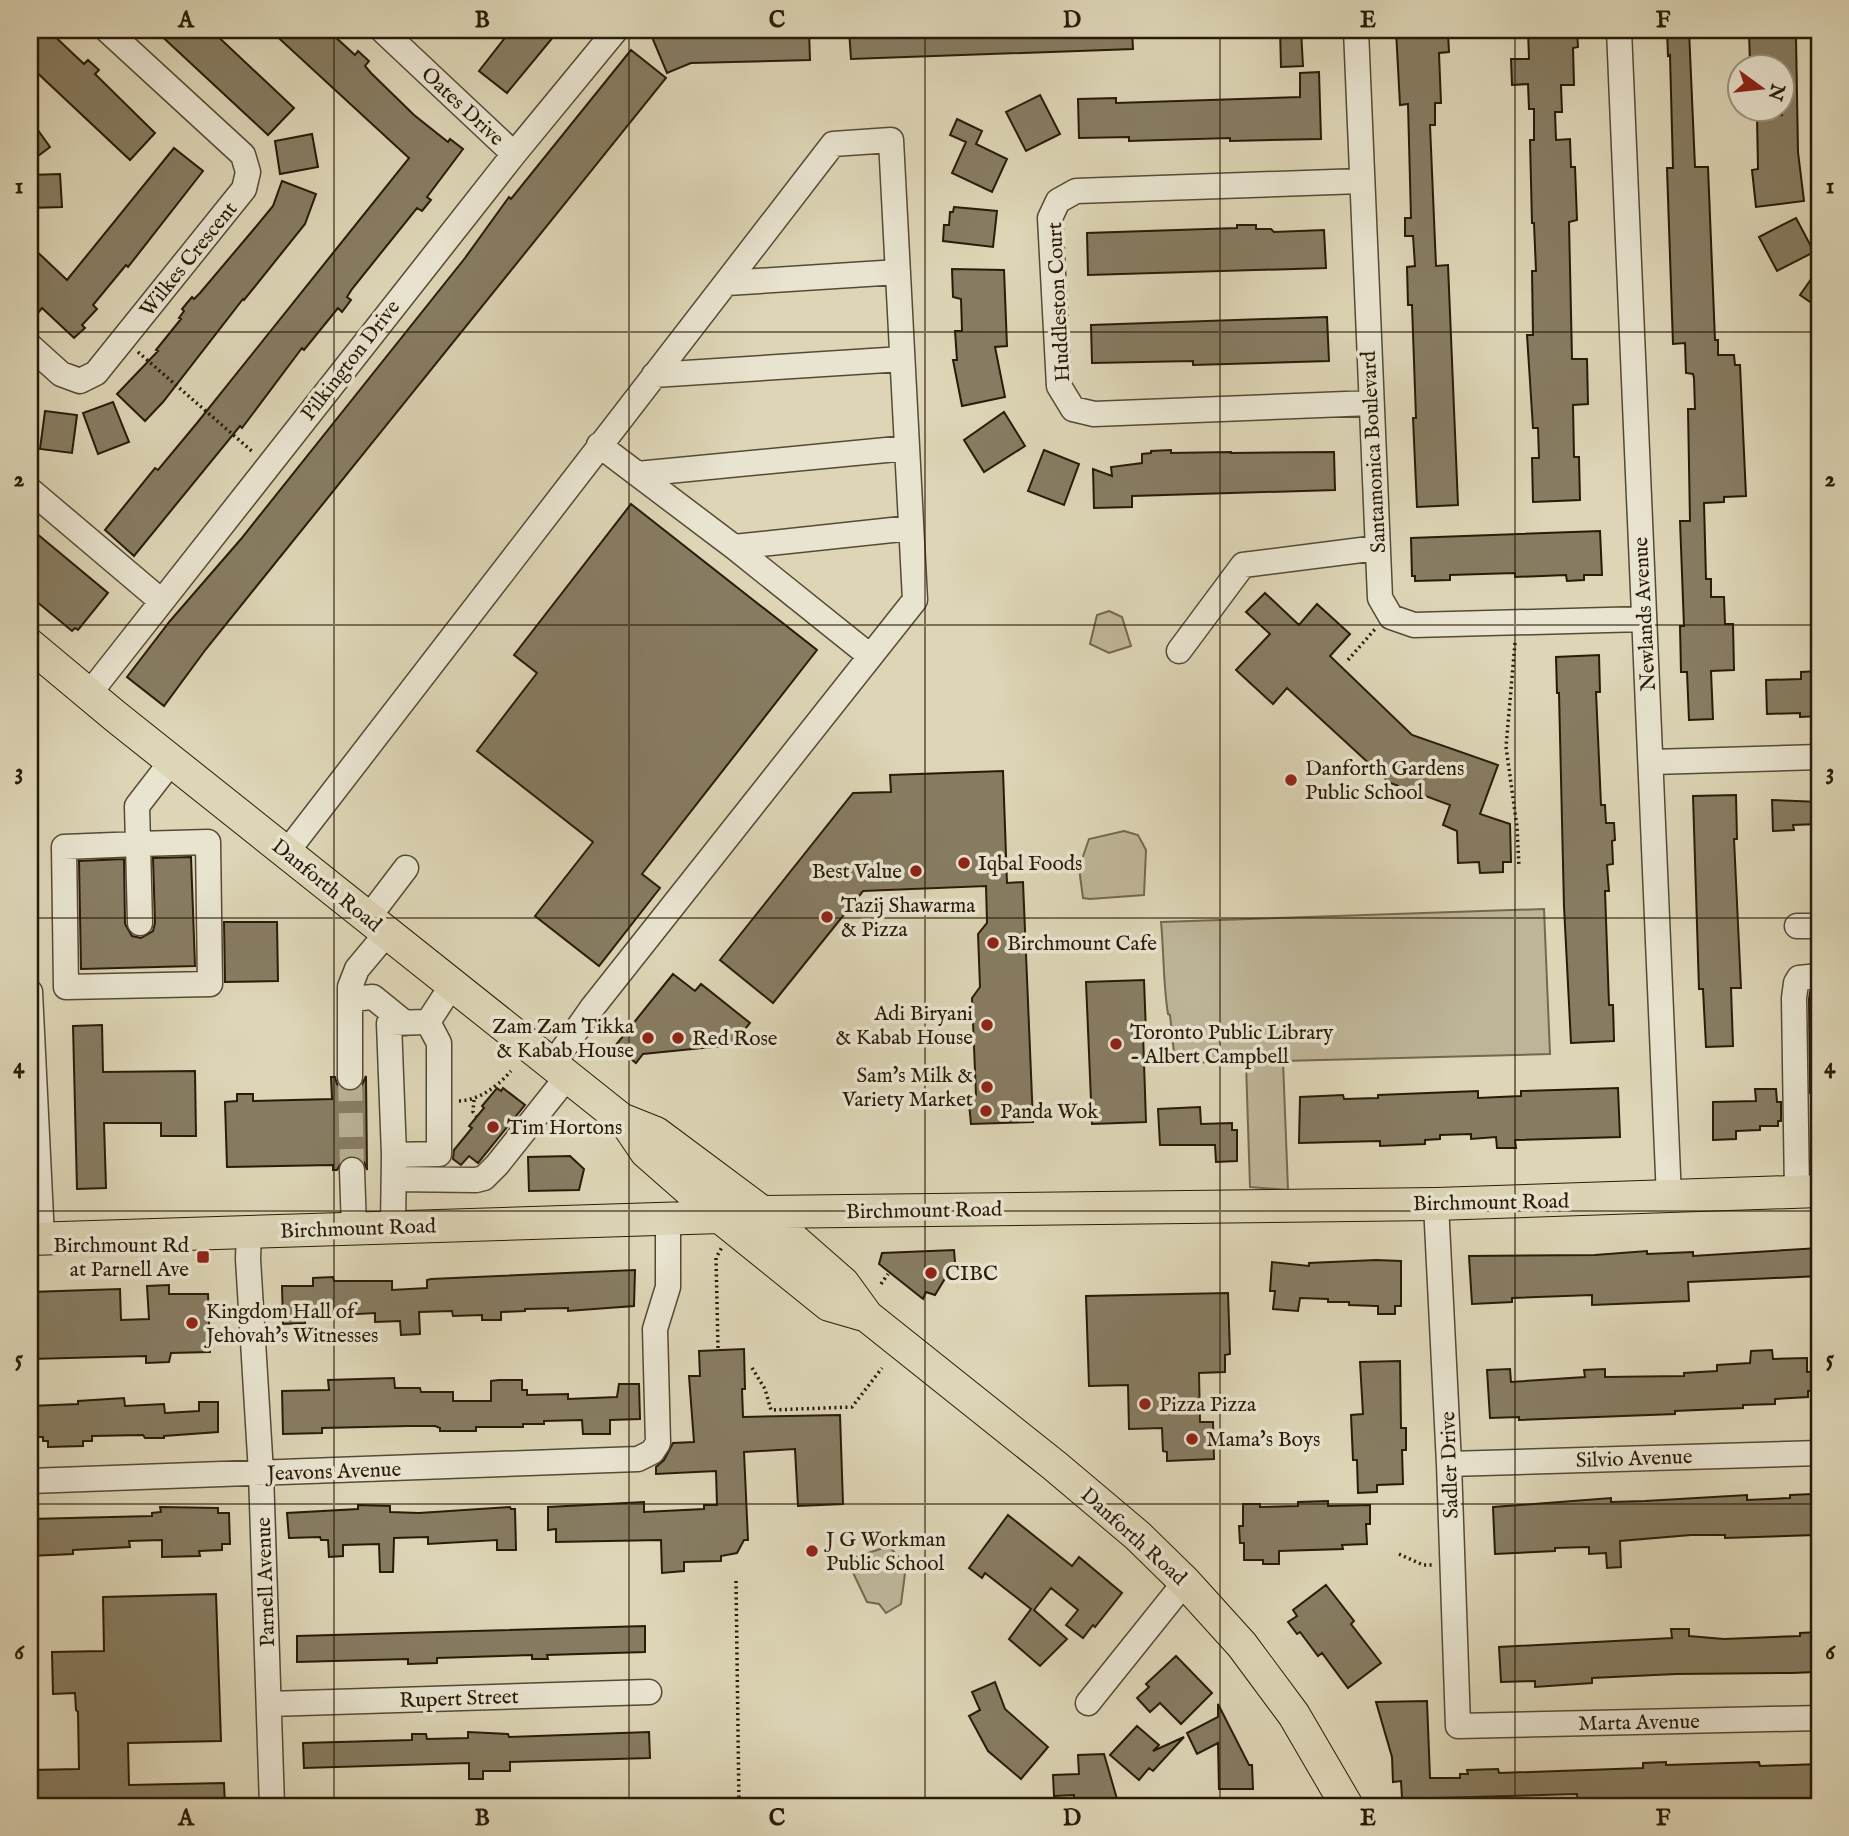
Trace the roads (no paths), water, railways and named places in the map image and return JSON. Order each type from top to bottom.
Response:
[{"type":"main road","name":"Danforth Road","points":[[30,645],[172,762],[627,1123],[656,1133],[762,1212],[843,1283],[867,1316],[1138,1536],[1185,1581],[1235,1637],[1294,1715],[1348,1806]]},
{"type":"main road","name":"Danforth Road","points":[[627,1123],[646,1152],[723,1230],[829,1305],[867,1316]]},
{"type":"main road","name":"Birchmount Road","points":[[36,1238],[668,1219],[723,1230],[762,1212],[1436,1204],[1808,1192]]},
{"type":"street","name":"Wilkes Crescent","points":[[30,346],[61,374],[80,381],[96,373],[244,189],[248,172],[243,155],[107,30]]},
{"type":"street","name":"Oates Drive","points":[[382,30],[514,154]]},
{"type":"street","name":"Pilkington Drive","points":[[89,694],[160,600],[514,154],[616,30]]},
{"type":"street","name":"Santamonica Boulevard","points":[[1356,30],[1380,598],[1391,617],[1414,625],[1644,619]]},
{"type":"street","name":"Newlands Avenue","points":[[1619,30],[1669,1198]]},
{"type":"street","points":[[286,853],[833,144],[891,140],[915,600],[592,1008],[560,1071],[497,1165],[484,1178],[477,1180],[469,1178],[429,1181],[401,1170]]},
{"type":"street","name":"Huddleston Court","points":[[1361,181],[1076,191],[1058,201],[1050,218],[1059,386],[1073,409],[1094,414],[1371,403]]},
{"type":"street","points":[[727,283],[898,272]]},
{"type":"street","points":[[654,375],[902,359]]},
{"type":"street","points":[[600,445],[734,547],[870,656]]},
{"type":"street","points":[[637,474],[907,447]]},
{"type":"street","points":[[30,491],[160,600]]},
{"type":"street","points":[[734,547],[911,528]]},
{"type":"street","points":[[1179,651],[1242,565],[1377,548]]},
{"type":"street","points":[[1652,762],[1819,757]]},
{"type":"street","points":[[140,923],[138,806],[172,762]]},
{"type":"street","points":[[208,842],[211,984],[66,987],[64,847],[138,844],[208,842]]},
{"type":"street","points":[[350,1077],[350,987],[406,868]]},
{"type":"street","points":[[1808,1192],[1794,1097],[1796,983],[1799,978],[1819,976]]},
{"type":"street","points":[[393,1226],[401,1170],[389,1023],[417,1022],[453,985]]},
{"type":"street","points":[[30,992],[36,1238]]},
{"type":"street","points":[[349,999],[373,997],[417,1022],[439,1043],[439,1154],[401,1170]]},
{"type":"street","points":[[352,1170],[354,1228]]},
{"type":"street","name":"Sadler Drive","points":[[1436,1204],[1458,1726]]},
{"type":"street","name":"Jeavons Avenue","points":[[30,1480],[638,1460],[652,1452],[658,1443],[655,1329],[668,1287],[668,1219]]},
{"type":"street","name":"Parnell Avenue","points":[[249,1232],[248,1259],[261,1473],[272,1806]]},
{"type":"street","name":"Silvio Avenue","points":[[1449,1464],[1819,1453]]},
{"type":"street","points":[[1088,1703],[1185,1581]]},
{"type":"street","name":"Rupert Street","points":[[270,1704],[649,1692]]},
{"type":"street","name":"Marta Avenue","points":[[1458,1726],[1819,1718]]},
{"type":"tunnel","points":[[350,1077],[352,1170]]},
{"type":"place","name":"Danforth Gardens Public School","points":[[1291,780]]},
{"type":"place","name":"Iqbal Foods","points":[[964,863]]},
{"type":"place","name":"Best Value","points":[[916,871]]},
{"type":"place","name":"Tazij Shawarma & Pizza","points":[[827,917]]},
{"type":"place","name":"Birchmount Cafe","points":[[993,943]]},
{"type":"place","name":"Adi Biryani & Kabab House","points":[[987,1025]]},
{"type":"place","name":"Zam Zam Tikka & Kabab House","points":[[648,1038]]},
{"type":"place","name":"Red Rose","points":[[678,1038]]},
{"type":"place","name":"Toronto Public Library - Albert Campbell","points":[[1116,1044]]},
{"type":"place","name":"Sam's Milk & Variety Market","points":[[987,1087]]},
{"type":"place","name":"Panda Wok","points":[[986,1111]]},
{"type":"place","name":"Tim Hortons","points":[[493,1127]]},
{"type":"place","name":"Birchmount Rd at Parnell Ave","points":[[203,1257]]},
{"type":"place","name":"CIBC","points":[[931,1273]]},
{"type":"place","name":"Kingdom Hall of Jehovah's Witnesses","points":[[192,1323]]},
{"type":"place","name":"Pizza Pizza","points":[[1145,1404]]},
{"type":"place","name":"Mama's Boys","points":[[1192,1439]]},
{"type":"place","name":"J G Workman Public School","points":[[812,1551]]}]
